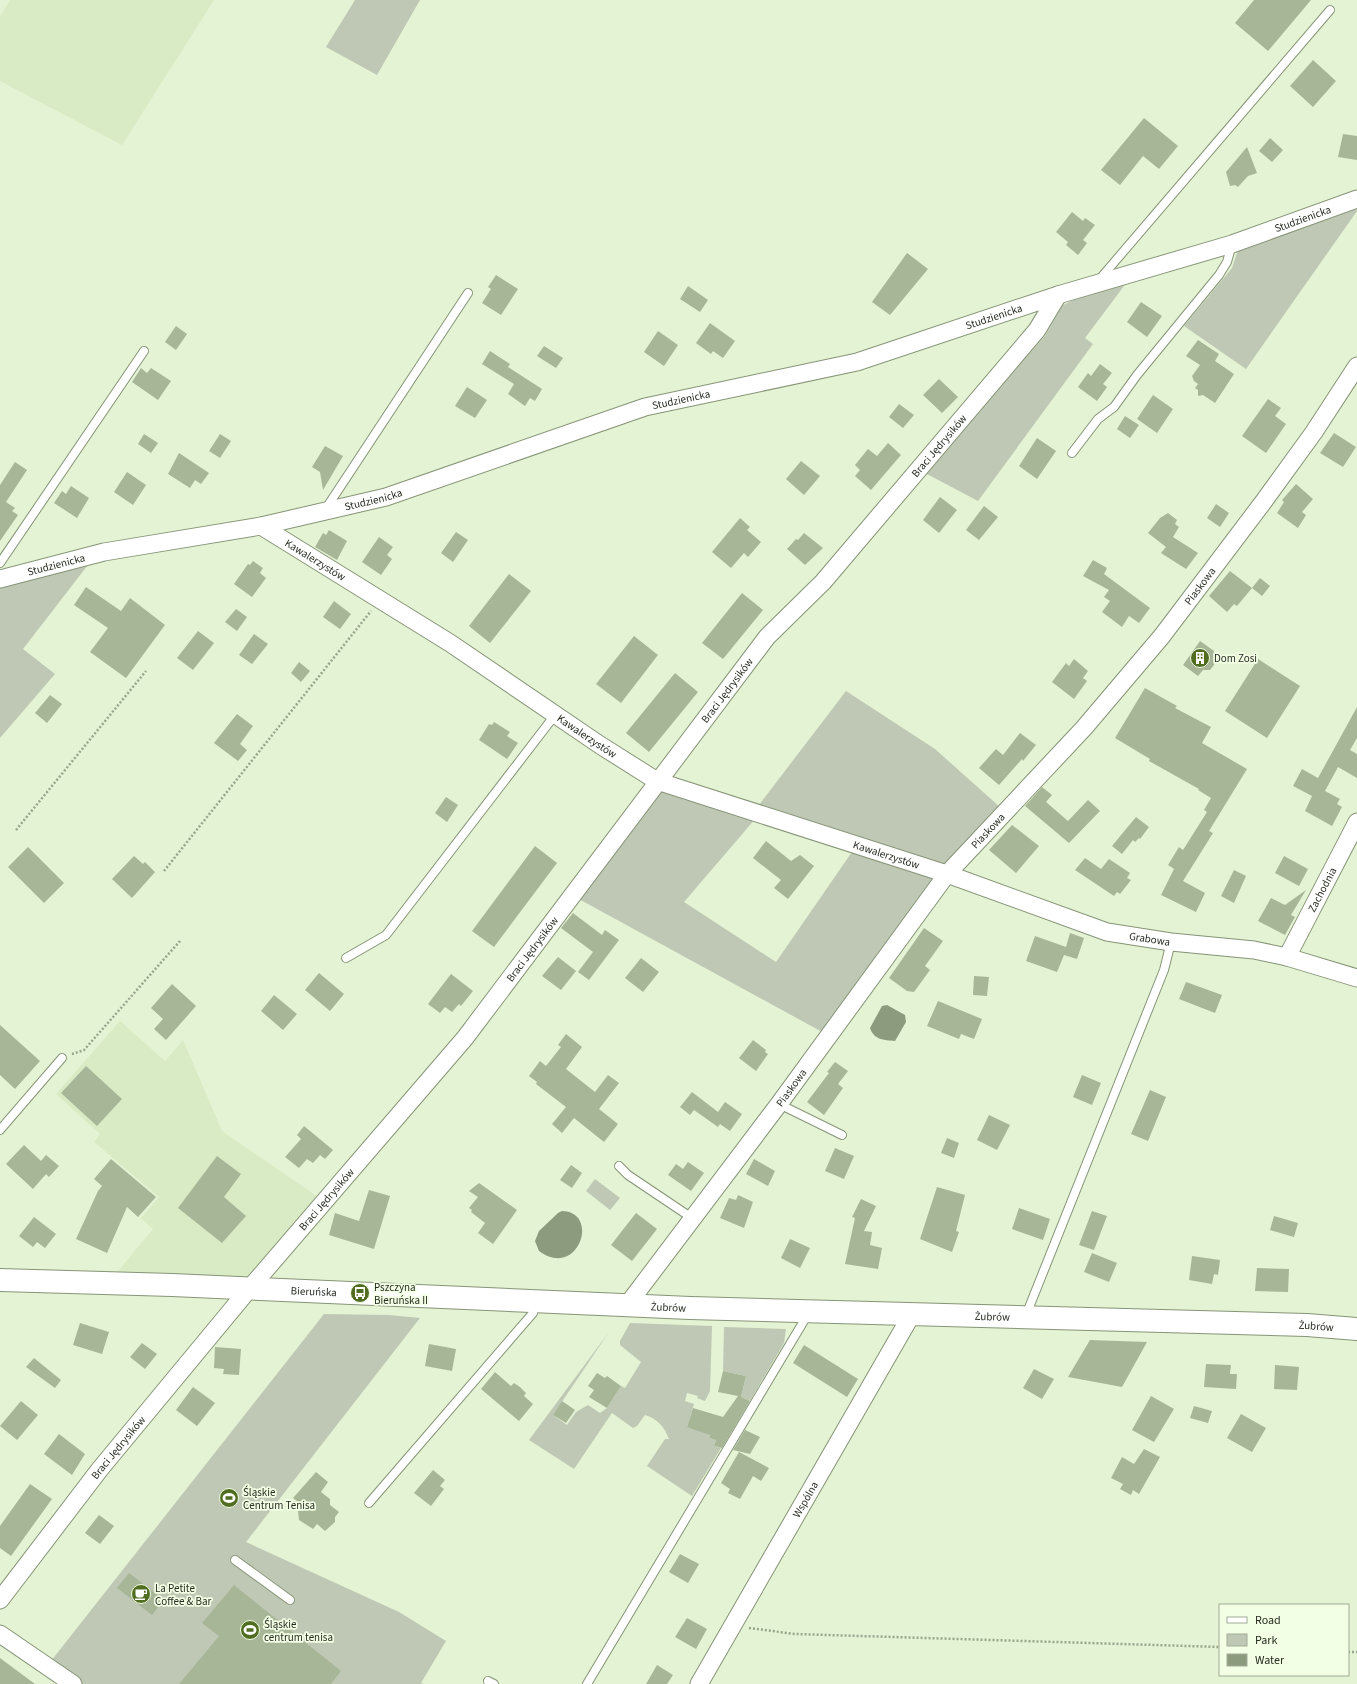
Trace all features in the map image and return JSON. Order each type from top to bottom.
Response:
[{"type":"main road","name":"Bieruńska","points":[[0,1280],[628,1304]]},
{"type":"main road","name":"Żubrów","points":[[628,1304],[690,1308],[1299,1324],[1357,1329]]},
{"type":"street","name":"Studzienicka","points":[[0,579],[104,552],[261,526],[386,497],[645,407],[760,384],[857,362],[1058,295],[1232,244],[1357,199]]},
{"type":"street","name":"Braci Jędrysików","points":[[0,1600],[100,1470],[248,1289],[465,1038],[657,781],[767,637],[823,582],[1007,366],[1037,330],[1058,295]]},
{"type":"street","name":"Piaskowa","points":[[628,1304],[779,1104],[948,874],[1084,728],[1162,636],[1314,432],[1357,366]]},
{"type":"street","name":"Kawalerzystów","points":[[261,526],[456,647],[555,715],[657,781],[948,874]]},
{"type":"street","name":"Zachodnia","points":[[1287,957],[1357,822]]},
{"type":"street","name":"Grabowa","points":[[948,874],[1107,932],[1171,942],[1254,950],[1287,957],[1357,978]]},
{"type":"street","name":"Wspólna","points":[[699,1684],[912,1314]]},
{"type":"street","points":[[0,1634],[73,1684]]},
{"type":"lane","points":[[1096,284],[1330,10]]},
{"type":"lane","points":[[1072,453],[1098,419],[1114,407],[1137,375],[1219,275],[1227,262],[1232,244]]},
{"type":"lane","points":[[324,512],[468,293]]},
{"type":"lane","points":[[0,563],[144,350]]},
{"type":"lane","points":[[346,958],[386,935],[555,715]]},
{"type":"lane","points":[[1025,1317],[1164,970],[1171,942]]},
{"type":"lane","points":[[0,1130],[62,1058]]},
{"type":"lane","points":[[779,1104],[842,1136]]},
{"type":"lane","points":[[619,1166],[628,1175],[692,1218]]},
{"type":"lane","points":[[587,1684],[810,1311]]},
{"type":"lane","points":[[369,1502],[533,1313]]},
{"type":"lane","points":[[235,1560],[290,1600]]},
{"type":"path","points":[[164,871],[380,600]]},
{"type":"path","points":[[16,830],[146,671]]},
{"type":"path","points":[[62,1058],[84,1050],[180,941]]},
{"type":"path","points":[[734,1624],[740,1627],[795,1634],[1219,1647]]},
{"type":"shaded area","points":[[10,0],[214,0],[122,145],[0,81],[0,17]]},
{"type":"shaded area","points":[[120,1021],[165,1061],[183,1040],[222,1131],[318,1197],[245,1281],[114,1276],[153,1229],[141,1218],[159,1197],[94,1142],[100,1134],[56,1094]]},
{"type":"green space","points":[[355,0],[420,0],[377,75],[326,47]]},
{"type":"green space","points":[[1357,203],[1357,211],[1246,369],[1184,326],[1232,268],[1239,247]]},
{"type":"green space","points":[[1127,282],[1085,338],[1093,344],[978,501],[925,473],[1045,336],[1063,305],[1106,285]]},
{"type":"green space","points":[[91,561],[23,649],[55,674],[0,738],[0,584]]},
{"type":"green space","points":[[846,691],[935,749],[1001,808],[945,870],[759,805]]},
{"type":"green space","points":[[659,786],[756,818],[684,902],[776,962],[854,849],[940,876],[824,1033],[577,898]]},
{"type":"green space","points":[[595,1179],[620,1198],[610,1210],[586,1191]]},
{"type":"green space","name":"Śląskie Centrum Tenisa","points":[[324,1314],[389,1315],[420,1318],[246,1542],[399,1612],[446,1641],[421,1683],[424,1684],[82,1684],[51,1661]]},
{"type":"green space","points":[[630,1323],[712,1326],[710,1391],[705,1401],[697,1398],[698,1396],[687,1393],[685,1401],[694,1404],[687,1427],[711,1431],[709,1438],[716,1440],[714,1446],[721,1448],[692,1496],[647,1466],[665,1439],[669,1439],[660,1424],[649,1416],[645,1415],[637,1426],[633,1428],[612,1413],[574,1469],[529,1440],[609,1332],[553,1415],[567,1425],[576,1412],[588,1405],[600,1413],[607,1408],[621,1386],[625,1388],[641,1362],[620,1345],[620,1341]]},
{"type":"green space","points":[[724,1327],[786,1329],[784,1343],[750,1401],[741,1397],[746,1376],[723,1371]]},
{"type":"water","points":[[887,1005],[905,1015],[906,1022],[895,1041],[883,1040],[877,1037],[870,1028],[882,1006]]},
{"type":"water","points":[[562,1211],[574,1214],[580,1222],[582,1232],[580,1242],[574,1251],[565,1257],[553,1258],[539,1251],[535,1241],[539,1231]]},
{"type":"building","points":[[1254,0],[1311,0],[1268,51],[1235,23]]},
{"type":"building","points":[[1313,60],[1336,81],[1313,107],[1290,86]]},
{"type":"building","points":[[1144,118],[1178,146],[1159,169],[1143,156],[1120,185],[1101,170]]},
{"type":"building","points":[[1343,134],[1357,136],[1357,160],[1338,157]]},
{"type":"building","points":[[1270,138],[1283,150],[1272,162],[1259,151]]},
{"type":"building","points":[[1247,147],[1257,173],[1248,176],[1238,187],[1235,185],[1230,186],[1226,172]]},
{"type":"building","points":[[1072,212],[1083,221],[1085,218],[1095,225],[1083,240],[1087,243],[1078,255],[1066,245],[1068,242],[1056,232]]},
{"type":"building","points":[[907,253],[928,269],[890,315],[872,302]]},
{"type":"building","points":[[496,275],[518,289],[501,315],[482,303],[491,289],[488,287]]},
{"type":"building","points":[[688,286],[708,300],[700,312],[680,299]]},
{"type":"building","points":[[1141,302],[1162,316],[1147,337],[1127,322]]},
{"type":"building","points":[[710,323],[735,341],[723,358],[713,351],[711,354],[696,343]]},
{"type":"building","points":[[176,326],[187,334],[176,350],[165,342]]},
{"type":"building","points":[[658,331],[678,345],[664,366],[644,352]]},
{"type":"building","points":[[1198,340],[1219,354],[1215,361],[1234,374],[1215,403],[1203,395],[1198,396],[1198,390],[1195,388],[1198,384],[1194,381],[1192,376],[1200,365],[1186,356]]},
{"type":"building","points":[[544,346],[563,358],[556,368],[537,356]]},
{"type":"building","points":[[490,351],[510,364],[508,367],[542,389],[535,401],[530,398],[525,406],[508,394],[514,384],[482,364]]},
{"type":"building","points":[[1100,364],[1112,373],[1103,384],[1107,387],[1097,401],[1078,387],[1088,373],[1091,376]]},
{"type":"building","points":[[141,368],[147,373],[151,368],[171,381],[158,400],[132,382]]},
{"type":"building","points":[[939,379],[958,397],[942,413],[923,395]]},
{"type":"building","points":[[467,387],[487,400],[475,418],[455,406]]},
{"type":"building","points":[[1153,395],[1173,409],[1157,433],[1137,419]]},
{"type":"building","points":[[1268,399],[1281,408],[1275,416],[1286,424],[1266,453],[1242,436]]},
{"type":"building","points":[[899,404],[914,415],[903,428],[889,417]]},
{"type":"building","points":[[1125,416],[1139,425],[1130,438],[1117,429]]},
{"type":"building","points":[[1334,433],[1356,447],[1343,467],[1320,453]]},
{"type":"building","points":[[144,434],[158,443],[151,453],[138,444]]},
{"type":"building","points":[[220,434],[231,441],[220,458],[209,451]]},
{"type":"building","points":[[1037,438],[1056,451],[1037,479],[1019,466]]},
{"type":"building","points":[[888,443],[901,455],[871,490],[855,476],[860,470],[855,465],[868,449],[877,456]]},
{"type":"building","points":[[325,446],[343,456],[323,490],[320,472],[312,467]]},
{"type":"building","points":[[179,453],[209,473],[201,484],[195,480],[190,488],[168,474]]},
{"type":"building","points":[[801,461],[820,476],[804,495],[786,479]]},
{"type":"building","points":[[15,462],[27,470],[6,502],[15,508],[12,511],[18,515],[0,541],[0,485]]},
{"type":"building","points":[[127,472],[146,485],[133,505],[114,492]]},
{"type":"building","points":[[1296,484],[1313,499],[1302,512],[1306,515],[1298,528],[1277,513],[1284,502],[1282,500]]},
{"type":"building","points":[[71,486],[89,498],[77,518],[54,503],[62,491],[66,494]]},
{"type":"building","points":[[940,497],[957,510],[939,533],[923,520]]},
{"type":"building","points":[[1216,504],[1229,513],[1220,527],[1207,518]]},
{"type":"building","points":[[984,506],[998,517],[979,540],[966,530]]},
{"type":"building","points":[[1168,513],[1177,520],[1175,524],[1179,527],[1173,537],[1198,553],[1186,569],[1161,553],[1166,547],[1148,533],[1160,518]]},
{"type":"building","points":[[740,518],[750,527],[747,530],[761,542],[748,557],[744,553],[731,568],[712,552]]},
{"type":"building","points":[[329,530],[347,541],[337,560],[315,547],[323,533],[326,535]]},
{"type":"building","points":[[456,532],[468,540],[453,562],[441,553]]},
{"type":"building","points":[[804,533],[823,548],[805,565],[787,549]]},
{"type":"building","points":[[379,537],[393,547],[387,555],[392,559],[381,575],[362,562]]},
{"type":"building","points":[[1093,560],[1107,568],[1104,574],[1150,608],[1139,623],[1129,616],[1122,627],[1102,612],[1110,601],[1104,597],[1109,590],[1083,576]]},
{"type":"building","points":[[253,561],[263,568],[260,573],[266,578],[252,597],[234,584],[248,564],[250,565]]},
{"type":"building","points":[[1230,571],[1252,588],[1237,606],[1234,604],[1227,612],[1209,596]]},
{"type":"building","points":[[509,574],[531,591],[490,643],[469,626]]},
{"type":"building","points":[[1260,578],[1270,586],[1262,596],[1252,588]]},
{"type":"building","points":[[86,587],[121,611],[130,598],[165,625],[126,678],[90,652],[108,628],[74,605]]},
{"type":"building","points":[[742,593],[763,610],[723,659],[702,643]]},
{"type":"building","points":[[334,601],[351,614],[340,629],[323,617]]},
{"type":"building","points":[[236,609],[247,617],[237,631],[225,622]]},
{"type":"building","points":[[198,631],[214,643],[193,670],[177,658]]},
{"type":"building","points":[[254,634],[268,644],[252,664],[239,655]]},
{"type":"building","points":[[634,636],[658,655],[621,703],[596,684]]},
{"type":"building","name":"Dom Zosi","points":[[1200,641],[1214,651],[1214,665],[1210,670],[1203,670],[1198,676],[1183,665]]},
{"type":"building","points":[[1074,659],[1088,671],[1083,678],[1087,681],[1074,699],[1052,682],[1066,663],[1069,666]]},
{"type":"building","points":[[1258,659],[1300,686],[1267,738],[1225,711]]},
{"type":"building","points":[[299,662],[310,671],[301,682],[291,673]]},
{"type":"building","points":[[675,673],[698,692],[649,752],[626,733]]},
{"type":"building","points":[[1145,688],[1177,706],[1175,708],[1211,727],[1202,743],[1247,769],[1209,831],[1213,833],[1183,881],[1205,893],[1196,912],[1161,895],[1174,869],[1168,865],[1179,847],[1183,850],[1207,812],[1204,810],[1211,798],[1198,790],[1199,789],[1149,761],[1150,759],[1115,738]]},
{"type":"building","points":[[50,695],[62,704],[47,723],[35,713]]},
{"type":"building","points":[[1357,707],[1357,738],[1350,750],[1357,754],[1357,778],[1338,767],[1325,791],[1340,799],[1337,804],[1342,807],[1332,826],[1305,811],[1312,796],[1293,786],[1302,769],[1318,778]]},
{"type":"building","points":[[237,714],[253,726],[240,744],[247,750],[238,761],[214,743]]},
{"type":"building","points":[[494,722],[510,732],[507,736],[518,743],[507,759],[479,740],[489,724],[492,725]]},
{"type":"building","points":[[1020,733],[1036,745],[1023,761],[1022,759],[999,785],[979,768],[996,749],[1003,755]]},
{"type":"building","points":[[1042,787],[1052,795],[1046,802],[1068,821],[1088,800],[1100,811],[1069,843],[1025,806]]},
{"type":"building","points":[[446,797],[458,805],[447,822],[435,813]]},
{"type":"building","points":[[1136,817],[1149,827],[1140,839],[1139,838],[1135,842],[1133,840],[1122,854],[1112,846]]},
{"type":"building","points":[[1012,825],[1039,846],[1016,873],[989,850]]},
{"type":"building","points":[[766,841],[791,861],[800,855],[814,866],[788,899],[774,888],[781,880],[753,858]]},
{"type":"building","points":[[535,846],[557,863],[494,947],[472,931]]},
{"type":"building","points":[[28,847],[64,883],[44,903],[8,867]]},
{"type":"building","points":[[134,856],[143,864],[145,862],[155,872],[132,898],[112,879]]},
{"type":"building","points":[[1284,856],[1308,869],[1299,886],[1275,873]]},
{"type":"building","points":[[1085,858],[1101,869],[1109,859],[1130,873],[1127,878],[1131,880],[1120,894],[1117,892],[1114,896],[1075,870]]},
{"type":"building","points":[[1234,870],[1246,876],[1234,903],[1221,896]]},
{"type":"building","points":[[1306,890],[1291,915],[1295,917],[1285,935],[1258,921],[1271,898],[1285,905]]},
{"type":"building","points":[[573,913],[602,935],[605,930],[619,940],[589,980],[578,972],[593,952],[561,928]]},
{"type":"building","points":[[924,928],[943,941],[925,966],[930,970],[914,992],[907,991],[889,978]]},
{"type":"building","points":[[1070,933],[1084,938],[1077,959],[1064,955],[1057,972],[1026,961],[1035,936],[1066,947]]},
{"type":"building","points":[[558,957],[576,971],[561,990],[542,976]]},
{"type":"building","points":[[641,958],[659,972],[643,992],[625,978]]},
{"type":"building","points":[[319,973],[344,994],[330,1011],[305,990]]},
{"type":"building","points":[[451,974],[473,991],[461,1006],[459,1004],[452,1012],[445,1007],[440,1013],[428,1004]]},
{"type":"building","points":[[974,976],[989,977],[987,996],[973,995]]},
{"type":"building","points":[[1186,982],[1222,995],[1215,1013],[1179,999]]},
{"type":"building","points":[[172,984],[196,1006],[166,1040],[154,1029],[163,1019],[151,1008]]},
{"type":"building","points":[[274,995],[297,1014],[283,1030],[261,1011]]},
{"type":"building","points":[[938,1001],[982,1019],[974,1039],[961,1034],[959,1039],[927,1026]]},
{"type":"building","points":[[0,1025],[40,1061],[15,1089],[0,1075]]},
{"type":"building","points":[[566,1034],[582,1047],[566,1069],[595,1092],[608,1075],[619,1083],[599,1109],[618,1124],[604,1142],[574,1118],[562,1133],[552,1124],[566,1107],[536,1084],[537,1082],[529,1076],[540,1061],[546,1066],[561,1047],[558,1045]]},
{"type":"building","points":[[753,1040],[766,1050],[765,1052],[768,1054],[756,1071],[739,1058]]},
{"type":"building","points":[[835,1062],[848,1071],[838,1084],[843,1088],[824,1115],[807,1102],[829,1073],[827,1072]]},
{"type":"building","points":[[86,1066],[122,1099],[97,1126],[61,1093]]},
{"type":"building","points":[[1082,1075],[1101,1083],[1092,1105],[1073,1097]]},
{"type":"building","points":[[1150,1090],[1166,1097],[1148,1141],[1131,1134]]},
{"type":"building","points":[[692,1092],[718,1112],[725,1102],[742,1114],[730,1131],[720,1124],[718,1127],[694,1110],[690,1115],[680,1107]]},
{"type":"building","points":[[989,1115],[1010,1125],[997,1150],[977,1140]]},
{"type":"building","points":[[304,1126],[333,1150],[325,1159],[320,1155],[313,1163],[307,1159],[299,1168],[285,1157],[301,1139],[297,1135]]},
{"type":"building","points":[[947,1138],[959,1143],[954,1158],[941,1153]]},
{"type":"building","points":[[24,1145],[41,1161],[46,1155],[59,1166],[49,1177],[46,1174],[33,1189],[6,1164]]},
{"type":"building","points":[[835,1148],[854,1156],[844,1179],[825,1171]]},
{"type":"building","points":[[217,1156],[241,1174],[224,1197],[246,1216],[222,1243],[178,1208]]},
{"type":"building","points":[[111,1159],[156,1197],[138,1217],[127,1207],[107,1253],[76,1239],[98,1191],[102,1186],[94,1179]]},
{"type":"building","points":[[754,1159],[775,1171],[768,1186],[746,1174]]},
{"type":"building","points":[[688,1162],[704,1173],[691,1191],[668,1175],[676,1164],[683,1169]]},
{"type":"building","points":[[571,1165],[582,1173],[572,1188],[560,1180]]},
{"type":"building","points":[[479,1183],[517,1210],[493,1244],[478,1233],[485,1223],[471,1212],[472,1210],[469,1208],[478,1197],[469,1191]]},
{"type":"building","points":[[937,1187],[965,1195],[956,1231],[959,1232],[952,1252],[920,1239]]},
{"type":"building","points":[[369,1190],[390,1196],[374,1249],[329,1235],[335,1213],[359,1221]]},
{"type":"building","points":[[738,1195],[753,1202],[744,1228],[720,1218],[729,1198],[736,1200]]},
{"type":"building","points":[[861,1199],[876,1206],[864,1231],[872,1232],[870,1245],[882,1248],[878,1269],[845,1264],[855,1218],[852,1217]]},
{"type":"building","points":[[1019,1208],[1050,1219],[1043,1240],[1012,1229]]},
{"type":"building","points":[[1092,1211],[1107,1216],[1094,1250],[1079,1245]]},
{"type":"building","points":[[636,1213],[657,1229],[632,1261],[611,1245]]},
{"type":"building","points":[[1274,1216],[1298,1223],[1294,1237],[1270,1230]]},
{"type":"building","points":[[34,1217],[56,1234],[45,1248],[37,1242],[33,1247],[19,1236]]},
{"type":"building","points":[[790,1239],[810,1248],[800,1268],[781,1258]]},
{"type":"building","points":[[1092,1253],[1117,1263],[1109,1282],[1084,1272]]},
{"type":"building","points":[[1192,1256],[1220,1260],[1218,1275],[1214,1274],[1212,1284],[1189,1280]]},
{"type":"building","points":[[1257,1268],[1289,1269],[1288,1292],[1255,1291]]},
{"type":"building","points":[[80,1323],[109,1332],[102,1354],[73,1345]]},
{"type":"building","points":[[1090,1340],[1147,1342],[1122,1387],[1068,1377]]},
{"type":"building","points":[[142,1343],[157,1354],[145,1369],[130,1357]]},
{"type":"building","points":[[429,1344],[456,1349],[452,1371],[425,1366]]},
{"type":"building","points":[[804,1345],[858,1379],[847,1397],[793,1363]]},
{"type":"building","points":[[215,1347],[241,1349],[239,1375],[223,1374],[224,1369],[214,1368]]},
{"type":"building","points":[[34,1358],[61,1380],[55,1388],[26,1367]]},
{"type":"building","points":[[1206,1364],[1231,1365],[1230,1374],[1237,1374],[1236,1389],[1204,1387]]},
{"type":"building","points":[[1275,1365],[1299,1367],[1297,1390],[1274,1389]]},
{"type":"building","points":[[1034,1369],[1054,1379],[1042,1399],[1023,1388]]},
{"type":"building","points":[[723,1371],[746,1376],[741,1397],[750,1401],[722,1448],[714,1446],[716,1440],[709,1438],[710,1435],[687,1427],[693,1408],[723,1417],[738,1396],[718,1392]]},
{"type":"building","points":[[495,1372],[511,1386],[514,1383],[520,1387],[526,1393],[524,1396],[533,1404],[519,1421],[481,1389]]},
{"type":"building","points":[[597,1373],[605,1378],[607,1376],[621,1386],[607,1408],[589,1397],[594,1390],[588,1386]]},
{"type":"building","points":[[193,1387],[215,1403],[197,1426],[176,1410]]},
{"type":"building","points":[[1151,1396],[1174,1409],[1154,1442],[1132,1430]]},
{"type":"building","points":[[21,1401],[38,1415],[17,1440],[0,1426]]},
{"type":"building","points":[[562,1401],[575,1410],[566,1423],[553,1415]]},
{"type":"building","points":[[1194,1406],[1212,1411],[1208,1423],[1190,1418]]},
{"type":"building","points":[[1241,1414],[1266,1428],[1252,1452],[1227,1438]]},
{"type":"building","points":[[745,1430],[760,1437],[750,1454],[733,1450]]},
{"type":"building","points":[[59,1434],[85,1454],[72,1475],[44,1454]]},
{"type":"building","points":[[1144,1449],[1160,1457],[1139,1494],[1133,1490],[1131,1495],[1120,1489],[1123,1484],[1111,1478],[1122,1457],[1134,1464]]},
{"type":"building","points":[[739,1452],[769,1468],[761,1481],[753,1476],[740,1499],[728,1493],[730,1489],[721,1483]]},
{"type":"building","points":[[433,1470],[445,1480],[440,1486],[444,1489],[431,1506],[414,1493]]},
{"type":"building","points":[[316,1472],[328,1482],[321,1492],[330,1499],[330,1505],[339,1512],[335,1517],[335,1522],[325,1531],[317,1524],[313,1529],[299,1520],[298,1511],[303,1506],[293,1498]]},
{"type":"building","points":[[30,1484],[52,1499],[11,1556],[0,1548],[0,1526]]},
{"type":"building","points":[[99,1515],[114,1526],[100,1544],[85,1533]]},
{"type":"building","points":[[680,1554],[699,1564],[688,1583],[669,1572]]},
{"type":"building","name":"La Petite Coffee & Bar","points":[[129,1573],[164,1600],[152,1615],[117,1588]]},
{"type":"building","name":"Śląskie centrum tenisa","points":[[234,1585],[341,1671],[331,1684],[179,1684],[219,1636],[202,1623]]},
{"type":"building","points":[[687,1618],[707,1629],[696,1649],[675,1637]]},
{"type":"building","points":[[0,1658],[35,1684],[0,1684]]},
{"type":"building","points":[[657,1665],[673,1675],[667,1684],[646,1684]]},
{"type":"place","name":"Dom Zosi","points":[[1200,658]]},
{"type":"place","name":"Pszczyna Bieruńska II","points":[[360,1293]]},
{"type":"place","name":"Śląskie Centrum Tenisa","points":[[229,1498]]},
{"type":"place","name":"La Petite Coffee & Bar","points":[[141,1594]]},
{"type":"place","name":"Śląskie centrum tenisa","points":[[250,1630]]}]
